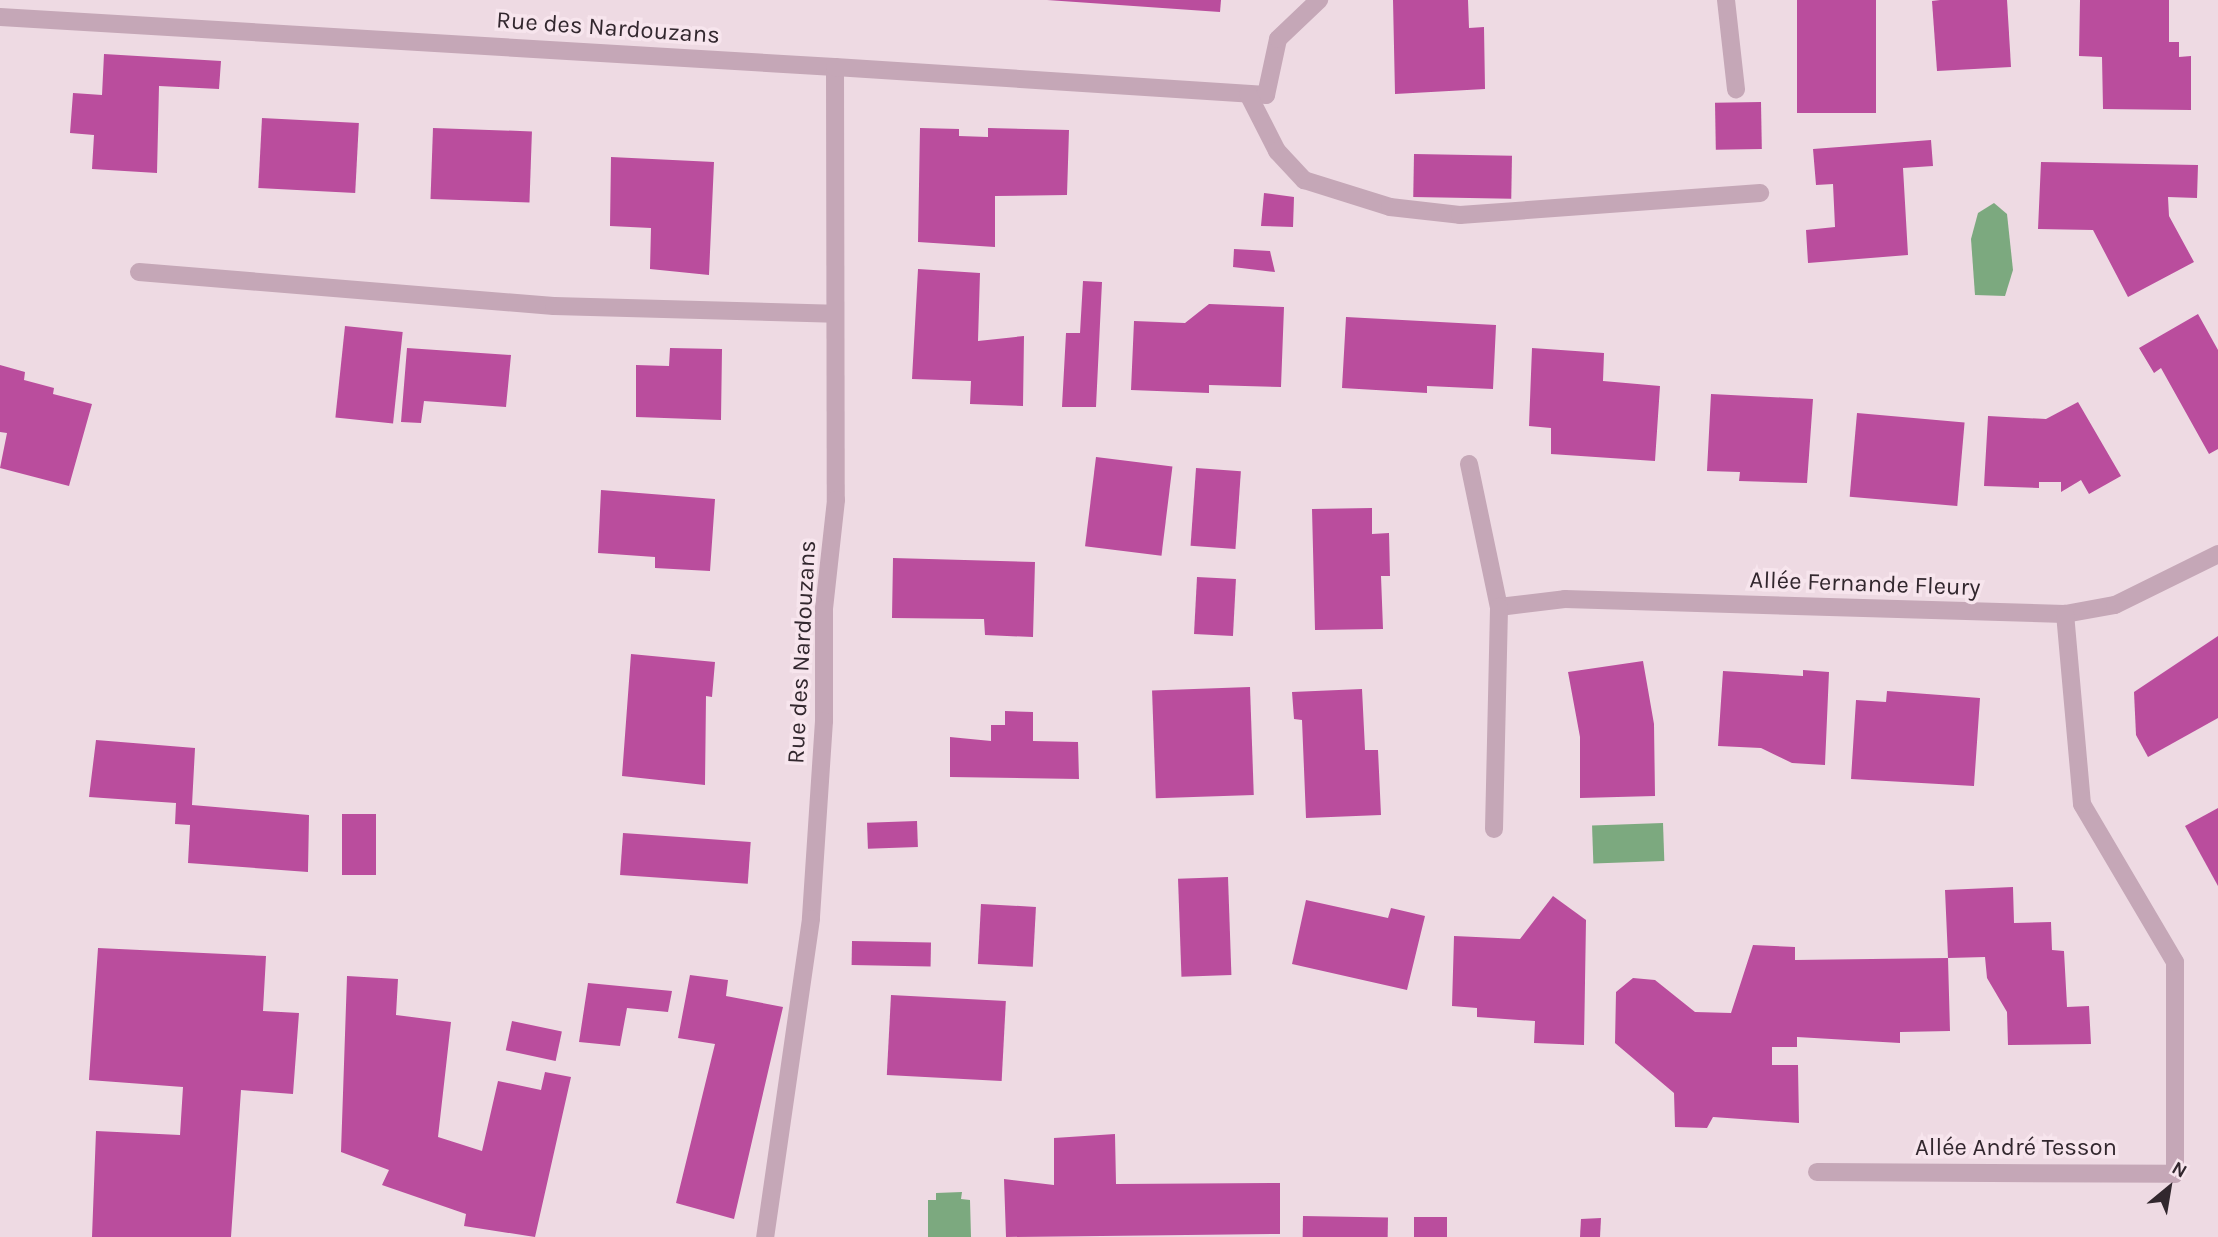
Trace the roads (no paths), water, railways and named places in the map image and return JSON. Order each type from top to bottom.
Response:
[{"type":"street","points":[[1248,94],[1266,95],[1278,39],[1319,0]]},
{"type":"street","points":[[1726,0],[1736,89]]},
{"type":"street","name":"Rue des Nardouzans","points":[[0,17],[1248,94]]},
{"type":"street","name":"Rue des Nardouzans","points":[[765,1237],[811,919],[824,721],[824,610],[836,500],[835,67]]},
{"type":"street","points":[[1248,94],[1277,151],[1304,180],[1390,207],[1460,215],[1760,192]]},
{"type":"street","points":[[138,272],[554,306],[834,314]]},
{"type":"street","points":[[1469,464],[1499,607],[1494,829]]},
{"type":"street","name":"Allée Fernande Fleury","points":[[1499,607],[1564,599],[2065,614],[2115,605],[2218,554]]},
{"type":"street","name":"Allée André Tesson","points":[[1817,1172],[2175,1174],[2175,962],[2082,804],[2065,614]]}]
